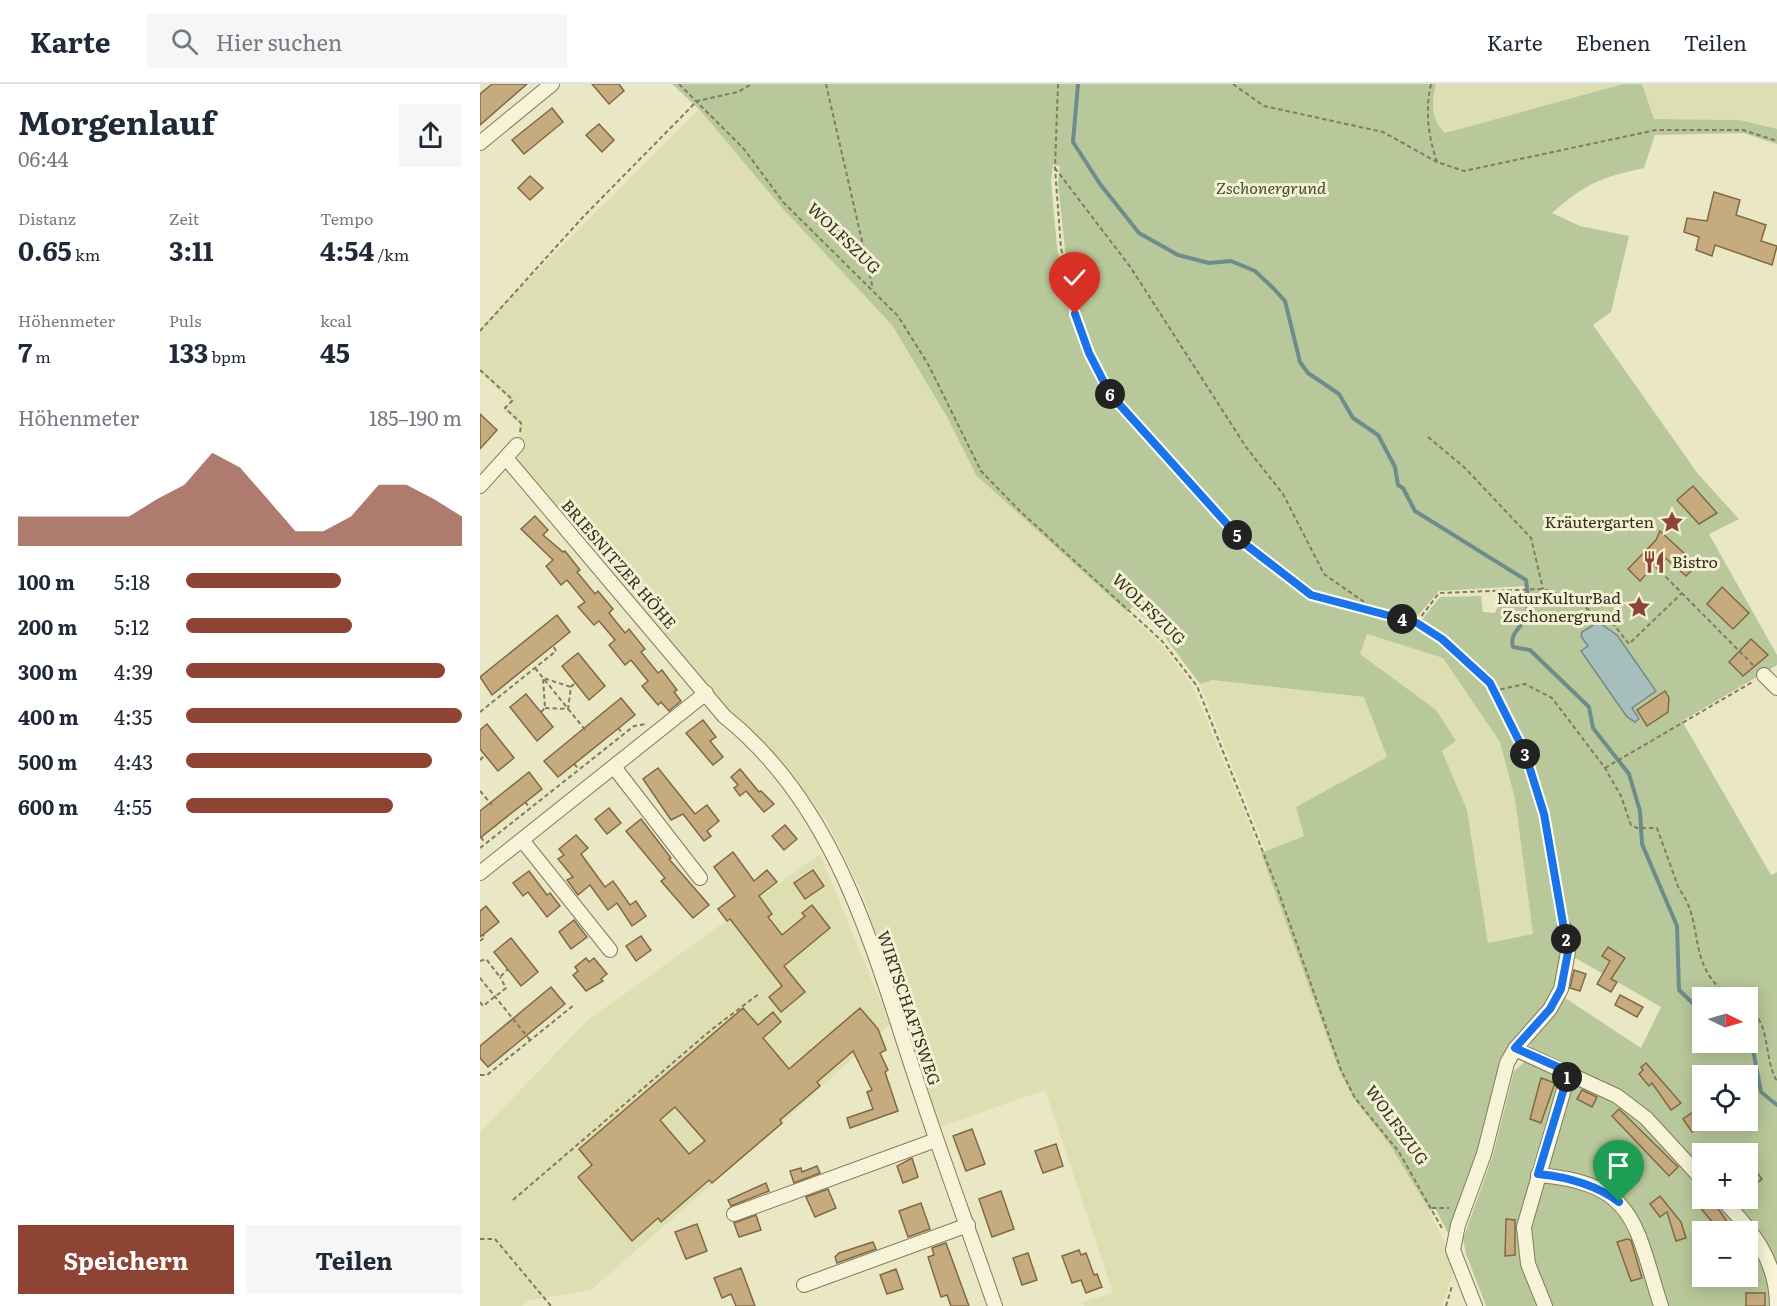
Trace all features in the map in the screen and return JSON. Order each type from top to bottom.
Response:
[{"type":"street","points":[[480,143],[552,84]]},
{"type":"street","points":[[480,486],[517,445]]},
{"type":"street","name":"BRIESNITZER HÖHE","points":[[506,458],[724,716],[753,739]]},
{"type":"street","points":[[1764,675],[1777,688]]},
{"type":"street","points":[[480,873],[706,693]]},
{"type":"street","name":"WIRTSCHAFTSWEG","points":[[753,739],[797,794],[833,850],[866,930],[936,1140],[995,1306]]},
{"type":"street","points":[[614,767],[700,878]]},
{"type":"street","points":[[522,840],[610,950]]},
{"type":"street","points":[[1475,1306],[1454,1250],[1464,1206],[1484,1154],[1500,1083],[1515,1048],[1550,1009],[1561,989],[1568,952],[1564,928]]},
{"type":"street","points":[[1515,1048],[1617,1096],[1646,1118],[1692,1168]]},
{"type":"street","points":[[1545,1306],[1528,1264],[1524,1237],[1527,1210],[1569,1072]]},
{"type":"street","points":[[734,1214],[936,1140]]},
{"type":"street","points":[[1538,1174],[1576,1180],[1605,1192],[1619,1202],[1634,1223],[1661,1306]]},
{"type":"street","points":[[1732,1209],[1763,1246],[1769,1260],[1777,1306]]},
{"type":"street","points":[[804,1284],[968,1226]]},
{"type":"path","name":"WOLFSZUG","points":[[680,84],[744,148],[784,203],[898,316],[928,364],[981,471],[1020,511],[1162,640],[1197,686],[1278,890],[1341,1070],[1355,1098],[1399,1152],[1454,1250]]},
{"type":"path","points":[[480,331],[583,217],[697,101],[738,92],[752,84]]},
{"type":"path","points":[[826,84],[873,289]]},
{"type":"path","points":[[1058,84],[1055,168],[1061,248],[1075,314],[1089,353],[1110,394],[1245,544],[1311,595],[1417,623],[1442,639],[1490,683],[1525,753],[1544,814],[1564,928]]},
{"type":"path","points":[[1233,84],[1264,106],[1383,132],[1437,162],[1464,171],[1656,130],[1743,130],[1777,141]]},
{"type":"path","points":[[1431,84],[1427,103],[1429,139],[1437,162]]},
{"type":"path","points":[[1055,168],[1131,268],[1246,447],[1283,494],[1324,574],[1379,613]]},
{"type":"path","points":[[480,370],[513,400],[505,408],[521,423],[517,445]]},
{"type":"path","points":[[1428,437],[1465,468],[1531,538],[1543,589]]},
{"type":"path","points":[[1605,768],[1621,756],[1764,675],[1655,566]]},
{"type":"path","points":[[1417,623],[1439,593],[1543,589],[1566,596],[1614,625],[1629,644],[1682,593]]},
{"type":"path","points":[[480,712],[556,651],[553,646]]},
{"type":"path","points":[[535,668],[586,731]]},
{"type":"path","points":[[543,678],[571,687]]},
{"type":"path","points":[[543,678],[545,708]]},
{"type":"path","points":[[509,681],[513,686]]},
{"type":"path","points":[[568,709],[571,687],[575,683]]},
{"type":"path","points":[[1493,691],[1526,684],[1552,698],[1605,768],[1621,796],[1631,825],[1637,828],[1657,828],[1679,889],[1686,897],[1700,956],[1716,987]]},
{"type":"path","points":[[541,712],[545,708],[568,709]]},
{"type":"path","points":[[480,848],[634,726],[642,723],[664,727]]},
{"type":"path","points":[[618,728],[623,734]]},
{"type":"path","points":[[480,760],[485,755]]},
{"type":"path","points":[[574,764],[579,769]]},
{"type":"path","points":[[480,791],[492,805]]},
{"type":"path","points":[[525,802],[530,808]]},
{"type":"path","points":[[481,837],[485,843]]},
{"type":"path","points":[[480,942],[485,938],[483,935]]},
{"type":"path","points":[[480,961],[486,959],[500,976],[506,988],[483,1006],[480,1002]]},
{"type":"path","points":[[500,976],[508,969]]},
{"type":"path","points":[[480,978],[530,1040]]},
{"type":"path","points":[[513,1200],[711,1030],[760,993]]},
{"type":"path","points":[[480,1075],[487,1075],[574,1005]]},
{"type":"path","points":[[1758,1020],[1768,1042],[1772,1073],[1777,1081]]},
{"type":"path","points":[[504,1053],[508,1058]]},
{"type":"path","points":[[1432,1208],[1464,1206]]},
{"type":"path","points":[[480,1239],[495,1239],[551,1306]]},
{"type":"green space","name":"Zschonergrund","points":[[672,84],[1436,84],[1433,110],[1437,122],[1445,133],[1623,84],[1642,84],[1654,119],[1740,120],[1777,129],[1777,144],[1743,133],[1655,135],[1644,168],[1594,183],[1552,213],[1580,226],[1629,236],[1611,312],[1593,325],[1698,474],[1739,519],[1709,534],[1777,655],[1777,665],[1682,721],[1771,875],[1777,872],[1777,1306],[1486,1306],[1466,1254],[1463,1239],[1493,1155],[1514,1071],[1527,1060],[1532,1050],[1528,1040],[1562,996],[1641,1048],[1661,1007],[1572,956],[1548,814],[1528,752],[1490,680],[1450,642],[1420,622],[1440,597],[1481,596],[1483,612],[1495,613],[1507,598],[1527,591],[1526,586],[1439,591],[1414,620],[1313,593],[1248,542],[1113,394],[1092,352],[1078,313],[1065,250],[1058,183],[1060,166],[1053,165],[1051,181],[1057,247],[1069,313],[1084,354],[1107,396],[1241,546],[1308,598],[1387,617],[1411,626],[1442,644],[1486,685],[1521,754],[1542,814],[1556,887],[1562,972],[1545,1007],[1519,1036],[1487,1124],[1451,1239],[1435,1208],[1430,1211],[1390,1145],[1354,1099],[1339,1070],[1261,853],[1304,836],[1296,807],[1387,757],[1364,697],[1212,680],[1200,684],[1164,636],[1133,607],[1127,612],[976,475],[947,417],[892,325],[783,209],[699,109]],"holes":[[[1367,634],[1443,658],[1500,742],[1515,799],[1533,934],[1488,943],[1467,810],[1442,751],[1456,741],[1436,710],[1360,654]]]},
{"type":"green space","points":[[1436,84],[1624,84],[1445,133],[1436,123],[1432,108]]},
{"type":"green space","points":[[1642,84],[1777,84],[1777,129],[1740,120],[1653,119]]},
{"type":"green space","points":[[699,109],[783,209],[892,325],[947,417],[977,475],[1161,644],[1193,687],[1261,853],[1312,994],[1390,1145],[1421,1195],[1455,1268],[1442,1306],[1084,1306],[1082,1302],[1113,1293],[1045,1090],[940,1127],[863,895],[826,820],[762,739],[727,713],[520,465],[518,456],[523,446],[519,438],[520,424],[502,409],[510,400],[480,372],[480,328]]},
{"type":"green space","points":[[1367,634],[1443,658],[1500,742],[1515,799],[1533,934],[1488,943],[1467,810],[1442,751],[1456,741],[1385,673],[1360,654]]},
{"type":"green space","points":[[1212,680],[1364,697],[1387,757],[1296,807],[1304,836],[1266,851],[1200,684]]},
{"type":"green space","points":[[820,854],[890,1024],[782,1123],[591,1290],[526,1301],[522,1306],[480,1306],[480,1132],[588,1020]]},
{"type":"water","points":[[1598,622],[1617,635],[1656,691],[1632,708],[1639,719],[1635,722],[1627,717],[1581,651],[1588,646],[1581,636],[1582,632]]},
{"type":"building","points":[[492,84],[527,84],[480,125],[480,94]]},
{"type":"building","points":[[592,84],[619,84],[624,91],[609,104]]},
{"type":"building","points":[[552,108],[563,122],[524,154],[512,140]]},
{"type":"building","points":[[599,124],[614,140],[602,152],[586,135]]},
{"type":"building","points":[[530,176],[543,188],[530,200],[518,188]]},
{"type":"building","points":[[1714,192],[1740,200],[1736,215],[1766,225],[1761,241],[1777,246],[1772,265],[1715,245],[1712,256],[1696,250],[1699,237],[1684,232],[1687,218],[1707,221]]},
{"type":"building","points":[[480,414],[497,430],[480,449]]},
{"type":"building","points":[[1693,486],[1717,513],[1699,524],[1677,500]]},
{"type":"building","points":[[535,516],[548,530],[543,535],[563,552],[565,551],[580,570],[577,572],[595,594],[598,591],[613,609],[609,613],[625,633],[629,629],[645,649],[641,652],[658,673],[662,670],[677,690],[674,692],[681,701],[669,711],[661,702],[658,705],[642,686],[648,681],[631,660],[625,665],[609,645],[615,640],[599,621],[594,625],[578,607],[585,602],[567,580],[561,585],[546,566],[553,560],[521,529]]},
{"type":"building","points":[[1660,531],[1697,565],[1686,576],[1663,556],[1640,581],[1628,569],[1656,540]]},
{"type":"building","points":[[1722,587],[1749,613],[1733,629],[1707,604]]},
{"type":"building","points":[[557,615],[570,632],[492,695],[480,677]]},
{"type":"building","points":[[1751,639],[1768,655],[1743,676],[1729,662]]},
{"type":"building","points":[[578,653],[605,686],[589,700],[562,666]]},
{"type":"building","points":[[1665,691],[1669,698],[1668,712],[1647,726],[1637,710]]},
{"type":"building","points":[[526,694],[553,727],[537,741],[510,707]]},
{"type":"building","points":[[621,698],[635,715],[558,777],[544,761]]},
{"type":"building","points":[[703,720],[716,737],[710,741],[723,757],[713,765],[686,733]]},
{"type":"building","points":[[487,724],[514,758],[498,771],[480,749],[480,730]]},
{"type":"building","points":[[658,768],[695,814],[707,805],[719,821],[707,831],[711,836],[704,841],[683,814],[671,820],[643,779]]},
{"type":"building","points":[[740,769],[759,792],[761,791],[774,804],[764,812],[746,791],[740,796],[734,788],[738,785],[731,777]]},
{"type":"building","points":[[529,772],[542,789],[480,838],[480,811]]},
{"type":"building","points":[[609,808],[621,823],[607,834],[595,819]]},
{"type":"building","points":[[641,819],[671,858],[669,859],[709,905],[693,918],[661,881],[665,878],[626,831]]},
{"type":"building","points":[[785,825],[797,839],[784,850],[772,836]]},
{"type":"building","points":[[576,835],[588,848],[581,854],[605,887],[613,881],[630,905],[636,901],[646,916],[632,926],[617,903],[608,910],[590,885],[578,895],[567,880],[573,877],[558,859],[564,855],[559,849]]},
{"type":"building","points":[[733,852],[754,881],[767,870],[777,882],[759,896],[772,914],[768,917],[782,935],[805,916],[802,913],[812,905],[830,928],[784,966],[805,992],[781,1012],[769,997],[782,986],[730,919],[727,921],[718,909],[735,896],[714,867]]},
{"type":"building","points":[[813,870],[824,886],[805,899],[794,883]]},
{"type":"building","points":[[529,871],[547,895],[550,893],[560,906],[547,917],[528,892],[523,896],[513,883]]},
{"type":"building","points":[[486,906],[499,922],[480,937],[480,911]]},
{"type":"building","points":[[574,920],[587,937],[571,949],[559,932]]},
{"type":"building","points":[[641,936],[651,950],[636,961],[626,946]]},
{"type":"building","points":[[511,938],[538,972],[521,986],[494,952]]},
{"type":"building","points":[[1608,947],[1625,958],[1611,979],[1617,982],[1611,992],[1597,984],[1610,961],[1602,956]]},
{"type":"building","points":[[586,958],[589,962],[594,958],[607,974],[601,979],[603,981],[586,991],[573,975],[578,971],[575,967]]},
{"type":"building","points":[[1574,970],[1586,974],[1580,991],[1570,988]]},
{"type":"building","points":[[551,987],[565,1004],[488,1067],[480,1058],[480,1046]]},
{"type":"building","points":[[1620,995],[1643,1007],[1637,1017],[1615,1005]]},
{"type":"building","points":[[743,1008],[758,1025],[773,1012],[781,1022],[763,1038],[789,1069],[860,1008],[878,1029],[886,1050],[880,1053],[888,1070],[885,1072],[898,1111],[850,1128],[847,1118],[873,1109],[867,1092],[872,1090],[853,1051],[817,1082],[820,1086],[780,1120],[782,1123],[712,1183],[709,1180],[661,1222],[658,1218],[632,1241],[578,1177],[592,1165],[579,1149]],"holes":[[[675,1107],[705,1141],[689,1154],[660,1120]]]},
{"type":"building","points":[[1646,1063],[1681,1103],[1671,1110],[1652,1083],[1649,1086],[1639,1074],[1643,1070],[1641,1067]]},
{"type":"building","points":[[1541,1078],[1555,1083],[1541,1123],[1530,1119]]},
{"type":"building","points":[[1582,1090],[1597,1097],[1592,1107],[1577,1099]]},
{"type":"building","points":[[1619,1109],[1678,1167],[1669,1176],[1612,1116]]},
{"type":"building","points":[[1692,1113],[1692,1132],[1683,1119]]},
{"type":"building","points":[[972,1129],[985,1164],[966,1171],[953,1136]]},
{"type":"building","points":[[1056,1144],[1063,1166],[1043,1173],[1035,1151]]},
{"type":"building","points":[[912,1158],[918,1177],[903,1183],[897,1166]]},
{"type":"building","points":[[817,1166],[820,1173],[794,1183],[790,1171],[801,1168],[802,1172]]},
{"type":"building","points":[[1625,1166],[1639,1180],[1631,1188],[1617,1174]]},
{"type":"building","points":[[766,1183],[769,1191],[731,1206],[728,1200]]},
{"type":"building","points":[[828,1189],[836,1208],[815,1217],[806,1197]]},
{"type":"building","points":[[1001,1191],[1014,1229],[992,1237],[979,1199]]},
{"type":"building","points":[[1660,1196],[1681,1222],[1686,1238],[1676,1241],[1667,1212],[1660,1217],[1650,1204]]},
{"type":"building","points":[[921,1203],[930,1229],[908,1237],[899,1211]]},
{"type":"building","points":[[1701,1209],[1718,1209],[1726,1221],[1712,1221]]},
{"type":"building","points":[[756,1215],[761,1230],[739,1237],[734,1223]]},
{"type":"building","points":[[1506,1219],[1515,1220],[1515,1255],[1505,1256]]},
{"type":"building","points":[[697,1224],[707,1251],[686,1259],[675,1232]]},
{"type":"building","points":[[1631,1240],[1642,1278],[1631,1281],[1617,1242]]},
{"type":"building","points":[[873,1242],[876,1249],[837,1263],[835,1257],[839,1253]]},
{"type":"building","points":[[946,1243],[969,1306],[951,1306],[947,1295],[941,1297],[928,1257],[934,1255],[932,1248]]},
{"type":"building","points":[[1079,1250],[1081,1255],[1086,1253],[1094,1275],[1097,1274],[1102,1287],[1086,1293],[1081,1280],[1072,1283],[1062,1256]]},
{"type":"building","points":[[1028,1253],[1037,1280],[1022,1285],[1013,1258]]},
{"type":"building","points":[[741,1268],[755,1306],[736,1306],[731,1294],[722,1298],[714,1278]]},
{"type":"building","points":[[896,1269],[903,1289],[887,1294],[880,1275]]},
{"type":"building","points":[[1746,1293],[1765,1293],[1765,1306],[1746,1306]]},
{"type":"waterway","points":[[1078,84],[1073,142],[1100,184],[1139,233],[1178,255],[1209,263],[1231,261],[1255,271],[1285,301],[1300,362],[1308,373],[1339,394],[1353,418],[1378,435],[1395,467],[1398,485],[1403,488],[1415,511],[1526,580],[1527,612],[1513,638],[1513,647],[1530,650],[1589,707],[1593,728],[1629,774],[1640,811],[1642,844],[1677,926],[1679,990],[1692,1002]]},
{"type":"waterway","points":[[1753,1053],[1761,1092],[1777,1105]]},
{"type":"place","name":"Kräutergarten","points":[[1672,522]]},
{"type":"place","name":"Bistro","points":[[1654,562]]},
{"type":"place","name":"NaturKulturBad Zschonergrund","points":[[1639,607]]},
{"type":"route","points":[[1075,314],[1089,353],[1110,394],[1245,544],[1311,595],[1417,623],[1442,639],[1490,683],[1525,753],[1544,814],[1559,889],[1568,952],[1561,989],[1550,1009],[1515,1048],[1569,1072],[1538,1174],[1576,1180],[1605,1192],[1619,1202]]}]
